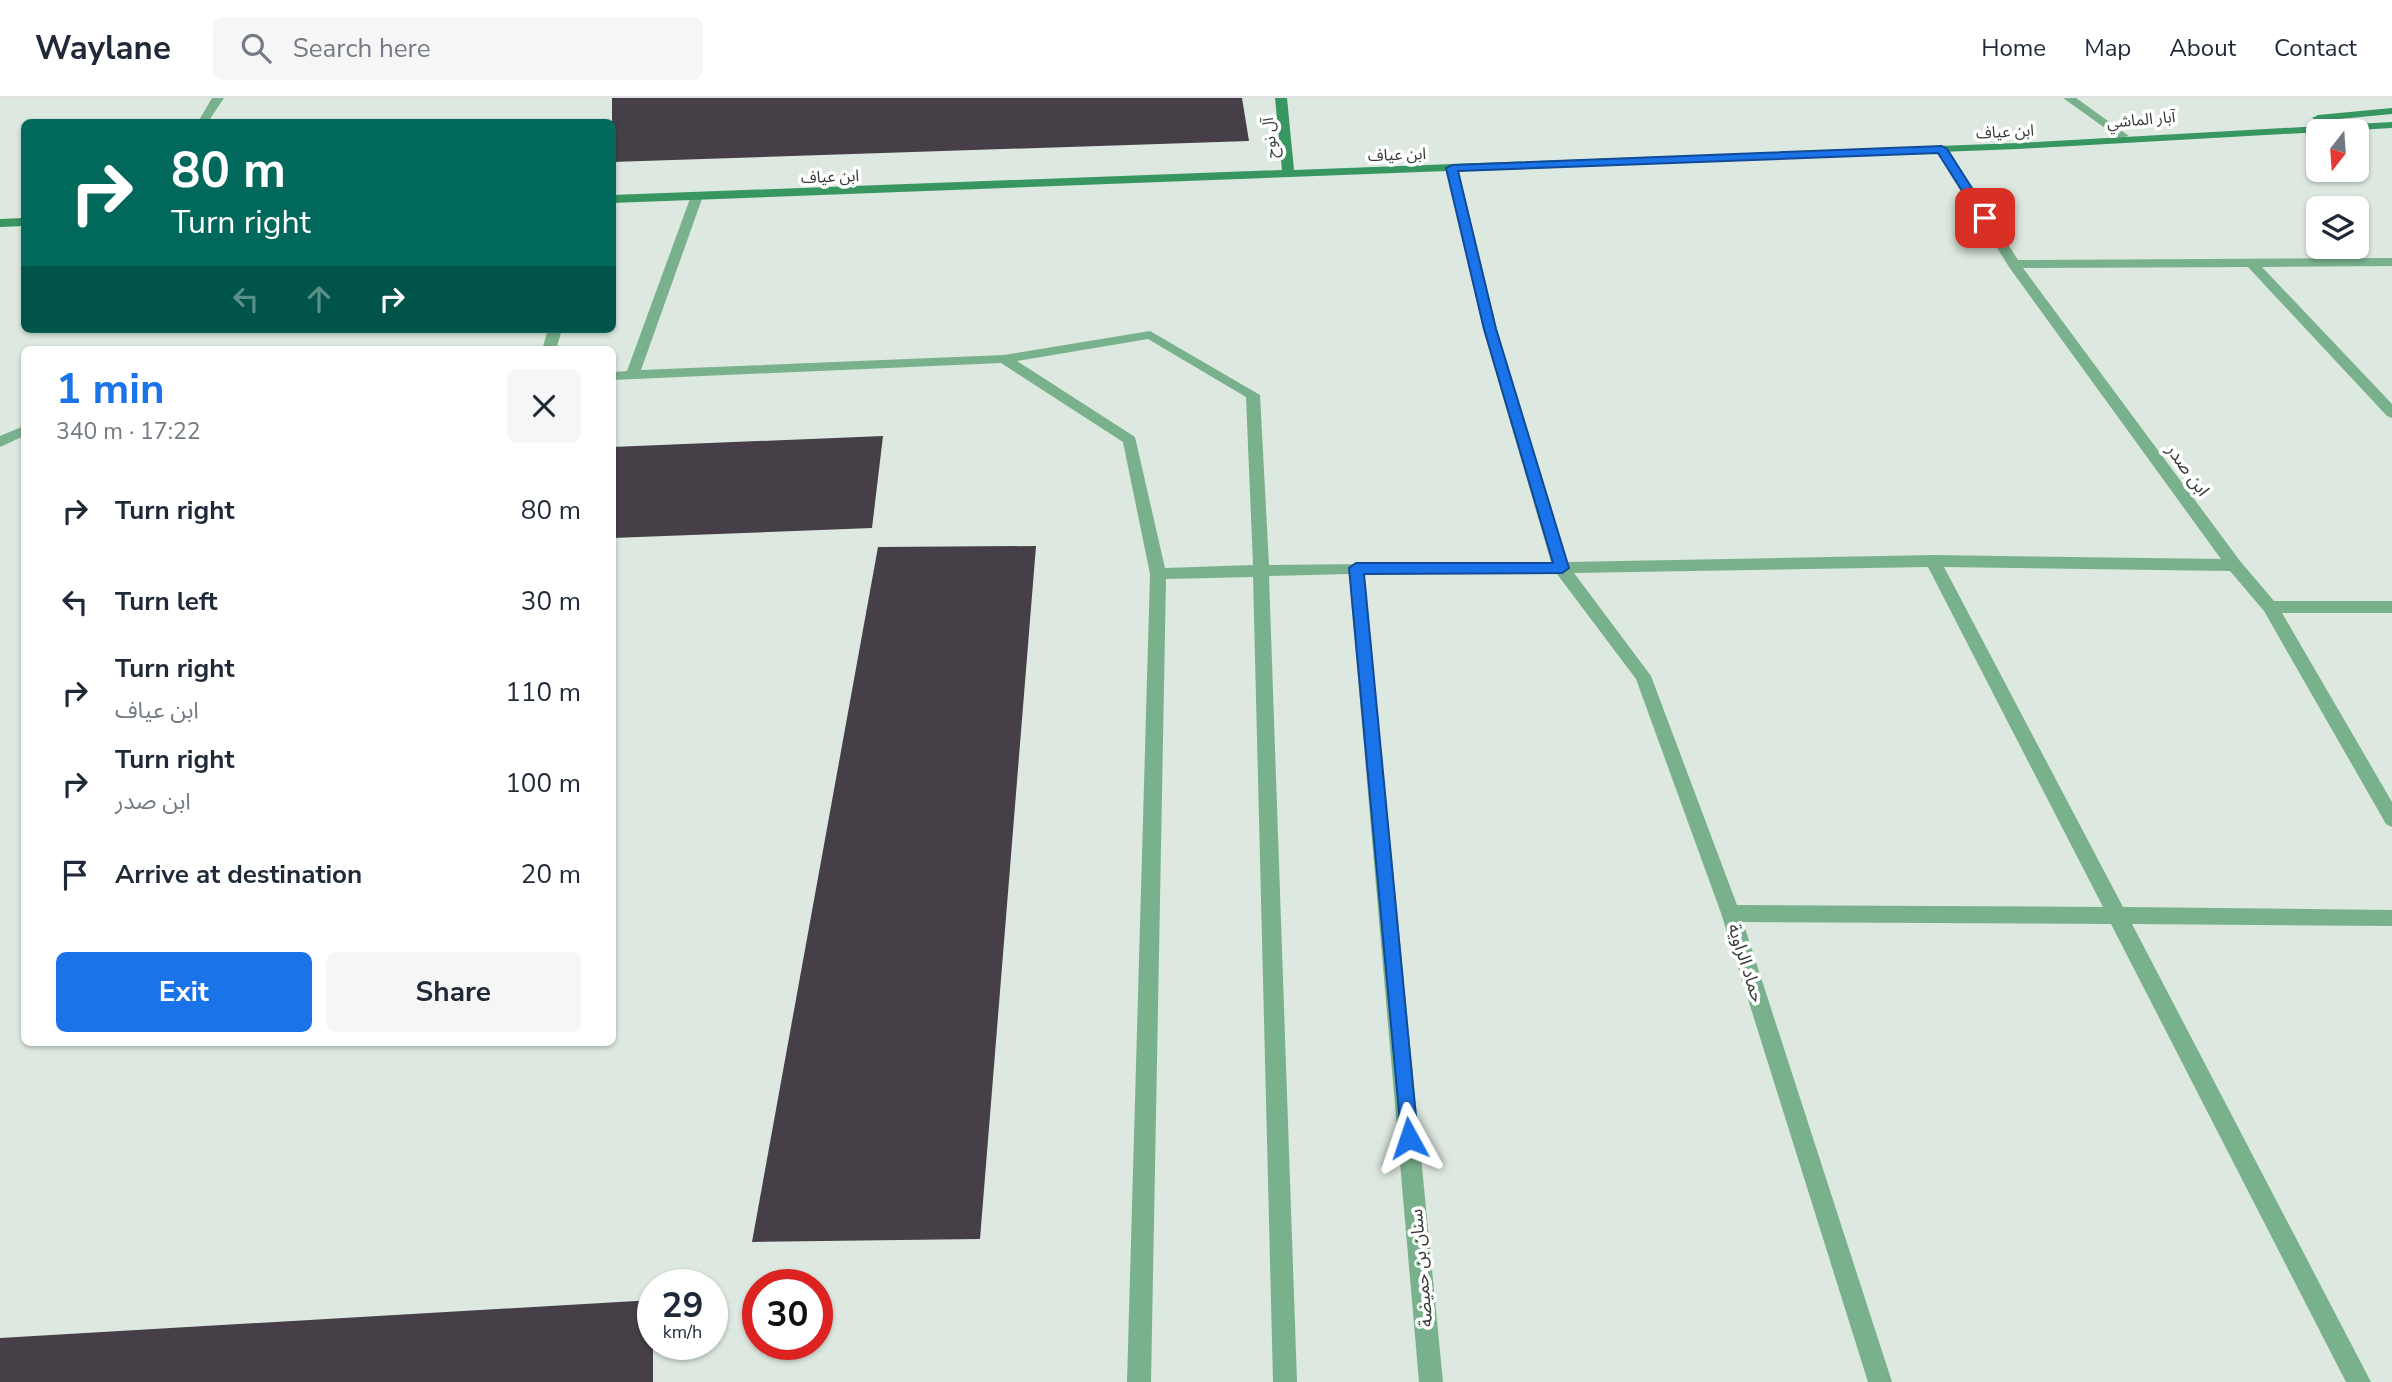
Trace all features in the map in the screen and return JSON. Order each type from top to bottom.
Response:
[{"type":"street","points":[[205,119],[218,98]]},
{"type":"street","name":"آل نوح","points":[[1281,98],[1288,174]]},
{"type":"street","points":[[2069,98],[2123,136]]},
{"type":"street","name":"آبار الماشي","points":[[2018,146],[2392,111]]},
{"type":"street","name":"ابن عياف","points":[[616,200],[2018,146],[2392,125]]},
{"type":"street","name":"ابن صدر","points":[[1942,149],[2014,264],[2234,565],[2270,607],[2392,819]]},
{"type":"street","points":[[1452,168],[1490,329],[1562,568]]},
{"type":"street","points":[[632,375],[697,196]]},
{"type":"street","points":[[0,223],[21,222]]},
{"type":"street","points":[[2014,264],[2392,262]]},
{"type":"street","points":[[2252,263],[2392,413]]},
{"type":"street","points":[[616,376],[1004,359],[1150,335],[1252,395],[1261,571],[1285,1382]]},
{"type":"street","points":[[1004,359],[1130,440],[1157,574],[1139,1382]]},
{"type":"street","points":[[0,442],[21,432]]},
{"type":"street","points":[[1933,561],[2359,1382]]},
{"type":"street","points":[[1157,574],[1356,568],[1562,568],[1933,561],[2234,565]]},
{"type":"street","name":"سنان بن حميضة","points":[[1356,568],[1431,1382]]},
{"type":"street","name":"حماد الراوية","points":[[1562,568],[1643,676],[1731,913],[1880,1382]]},
{"type":"street","points":[[2270,607],[2392,607]]},
{"type":"street","points":[[1731,913],[2392,918]]},
{"type":"building","points":[[612,98],[1242,98],[1249,141],[616,162],[616,119],[612,119]]},
{"type":"building","points":[[883,436],[872,528],[616,538],[616,447]]},
{"type":"building","points":[[1036,546],[980,1239],[752,1242],[878,547]]},
{"type":"building","points":[[637,1301],[637,1360],[653,1360],[653,1382],[0,1382],[0,1338]]},
{"type":"route","points":[[1409,1138],[1356,568],[1562,568],[1490,329],[1452,168],[1942,149],[1985,218]]}]
